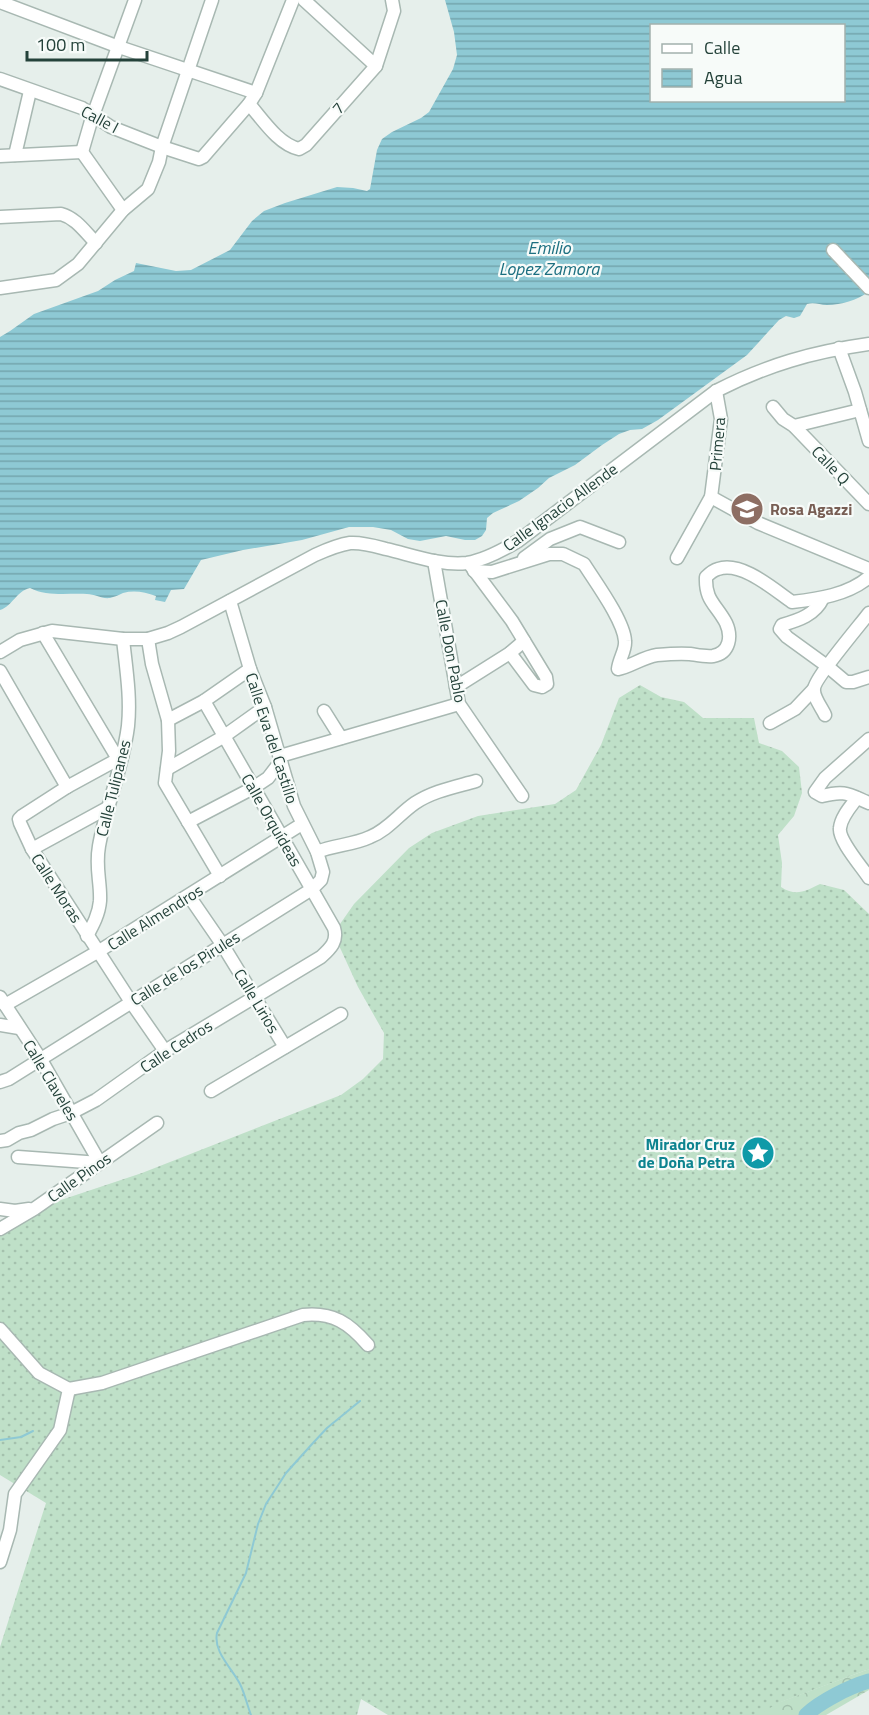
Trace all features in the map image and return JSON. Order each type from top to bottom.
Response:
[{"type":"street","points":[[82,152],[93,114],[135,0]]},
{"type":"street","points":[[0,288],[56,279],[78,264],[123,210],[148,189],[212,0]]},
{"type":"street","points":[[249,104],[256,93],[293,0]]},
{"type":"street","points":[[304,0],[376,66]]},
{"type":"street","name":"7","points":[[249,104],[274,133],[290,147],[298,149],[306,145],[376,66],[394,11],[392,0]]},
{"type":"street","points":[[0,2],[119,47],[256,93]]},
{"type":"street","name":"Calle I","points":[[0,79],[82,108],[111,127],[199,159],[249,104]]},
{"type":"street","points":[[15,155],[30,91]]},
{"type":"street","points":[[0,156],[82,152]]},
{"type":"street","points":[[82,152],[123,210]]},
{"type":"street","points":[[0,217],[61,214],[73,219],[96,243]]},
{"type":"street","points":[[833,250],[869,288]]},
{"type":"street","name":"Calle Ignacio Allende","points":[[0,652],[20,640],[52,631],[123,639],[148,639],[168,633],[315,555],[344,544],[372,545],[434,561],[471,567],[518,541],[716,391],[773,365],[805,355],[869,344]]},
{"type":"street","points":[[839,348],[869,441]]},
{"type":"street","name":"Primera","points":[[711,497],[721,419],[716,391]]},
{"type":"street","points":[[855,392],[869,395]]},
{"type":"street","name":"Calle Q","points":[[772,407],[783,419],[794,426],[869,504]]},
{"type":"street","points":[[794,426],[860,410]]},
{"type":"street","points":[[677,558],[711,497],[758,523],[869,569]]},
{"type":"street","points":[[518,563],[550,539],[580,527],[619,542]]},
{"type":"street","points":[[471,567],[492,572],[549,554],[563,554],[584,564],[623,628],[626,644],[618,669],[657,655],[713,656],[723,652],[729,644],[728,630],[709,599],[705,584],[706,577],[717,569],[731,567],[752,574],[792,602],[824,598],[860,585],[869,577]]},
{"type":"street","name":"Calle Don Pablo","points":[[434,561],[459,704],[522,796]]},
{"type":"street","points":[[471,567],[512,621],[546,677],[547,684],[542,687],[534,685],[510,653]]},
{"type":"street","points":[[824,598],[820,605],[804,618],[782,625],[780,629],[787,637],[846,682],[869,677]]},
{"type":"street","name":"Calle Eva del Castillo","points":[[230,601],[250,669],[265,707],[294,806],[316,852],[322,872]]},
{"type":"street","points":[[770,723],[795,709],[813,690],[827,666],[869,614]]},
{"type":"street","points":[[43,633],[120,758]]},
{"type":"street","name":"Calle Tulipanes","points":[[87,936],[100,903],[96,865],[99,846],[128,727],[129,687],[123,639]]},
{"type":"street","points":[[148,639],[152,664],[168,720],[169,751],[165,783],[220,876]]},
{"type":"street","points":[[456,687],[510,653],[524,641]]},
{"type":"street","points":[[168,720],[204,701],[250,669]]},
{"type":"street","points":[[0,671],[68,787]]},
{"type":"street","points":[[813,690],[825,715]]},
{"type":"street","name":"Calle Orquídeas","points":[[204,701],[334,928],[336,939]]},
{"type":"street","points":[[188,822],[254,788],[268,778],[280,759],[341,738],[459,704]]},
{"type":"street","points":[[167,769],[224,737],[265,707]]},
{"type":"street","points":[[324,711],[341,738]]},
{"type":"street","points":[[869,739],[825,778],[815,792],[822,796],[837,792],[845,793],[869,803]]},
{"type":"street","name":"Calle Moras","points":[[120,758],[22,816],[20,823],[32,849],[87,936],[165,1051]]},
{"type":"street","points":[[316,852],[369,838],[382,832],[414,804],[430,795],[476,781]]},
{"type":"street","points":[[857,798],[843,819],[839,830],[842,840],[869,878]]},
{"type":"street","points":[[32,849],[109,807]]},
{"type":"street","name":"Calle Almendros","points":[[2,1001],[99,951],[302,824]]},
{"type":"street","name":"Calle de los Pirules","points":[[0,1082],[9,1079],[312,889],[321,880],[322,872]]},
{"type":"street","name":"Calle Lirios","points":[[189,896],[222,944],[285,1047]]},
{"type":"street","name":"Calle Cedros","points":[[4,1140],[71,1113],[96,1100],[165,1051],[321,957],[332,947],[336,939]]},
{"type":"street","name":"Calle Claveles","points":[[2,1001],[40,1058],[100,1163]]},
{"type":"street","points":[[211,1091],[341,1014]]},
{"type":"street","points":[[0,1025],[19,1028]]},
{"type":"street","name":"Calle Pinos","points":[[0,1229],[34,1209],[157,1123]]},
{"type":"street","points":[[18,1157],[100,1163]]},
{"type":"street","points":[[0,1209],[34,1209]]},
{"type":"street","points":[[0,1329],[39,1373],[69,1389],[102,1383],[303,1315],[317,1314],[333,1317],[353,1328],[368,1345]]},
{"type":"street","points":[[0,1562],[5,1529],[15,1494],[60,1430],[69,1389]]},
{"type":"green space","points":[[640,685],[661,697],[684,702],[703,718],[754,718],[759,743],[782,751],[799,767],[802,793],[794,816],[778,835],[782,863],[781,887],[796,892],[805,891],[820,884],[844,890],[869,914],[869,1669],[781,1702],[760,1715],[388,1715],[361,1699],[357,1715],[0,1715],[0,1647],[46,1503],[0,1475],[0,1229],[34,1209],[142,1173],[341,1095],[363,1079],[383,1059],[384,1033],[358,987],[336,939],[334,928],[340,924],[354,904],[409,848],[432,833],[478,816],[555,804],[576,790],[601,745],[619,698]]},
{"type":"green space","points":[[869,1669],[869,1690],[826,1715],[758,1715],[780,1702]]},
{"type":"water","name":"Emilio Lopez Zamora","points":[[445,0],[869,0],[869,292],[854,300],[838,304],[807,304],[800,316],[794,318],[786,316],[779,320],[747,355],[658,420],[642,429],[619,434],[575,465],[549,478],[519,501],[493,513],[487,518],[486,530],[482,536],[475,540],[446,536],[420,541],[408,539],[391,530],[349,527],[302,540],[201,560],[184,589],[171,590],[165,602],[155,600],[156,596],[140,592],[127,592],[107,598],[90,594],[51,594],[30,588],[21,592],[0,610],[0,337],[34,314],[98,291],[134,271],[136,263],[176,271],[191,270],[230,250],[252,221],[264,211],[337,187],[367,191],[370,189],[377,150],[382,139],[429,112],[453,69],[457,55],[454,32]]},
{"type":"waterway","points":[[251,1715],[240,1684],[220,1653],[217,1633],[246,1573],[258,1524],[266,1504],[286,1473],[313,1443],[327,1428],[360,1401]]},
{"type":"waterway","points":[[0,1440],[21,1437],[33,1431]]},
{"type":"waterway","points":[[806,1715],[836,1695],[869,1681]]},
{"type":"place","name":"Rosa Agazzi","points":[[747,509]]},
{"type":"place","name":"Mirador Cruz de Doña Petra","points":[[758,1153]]}]
